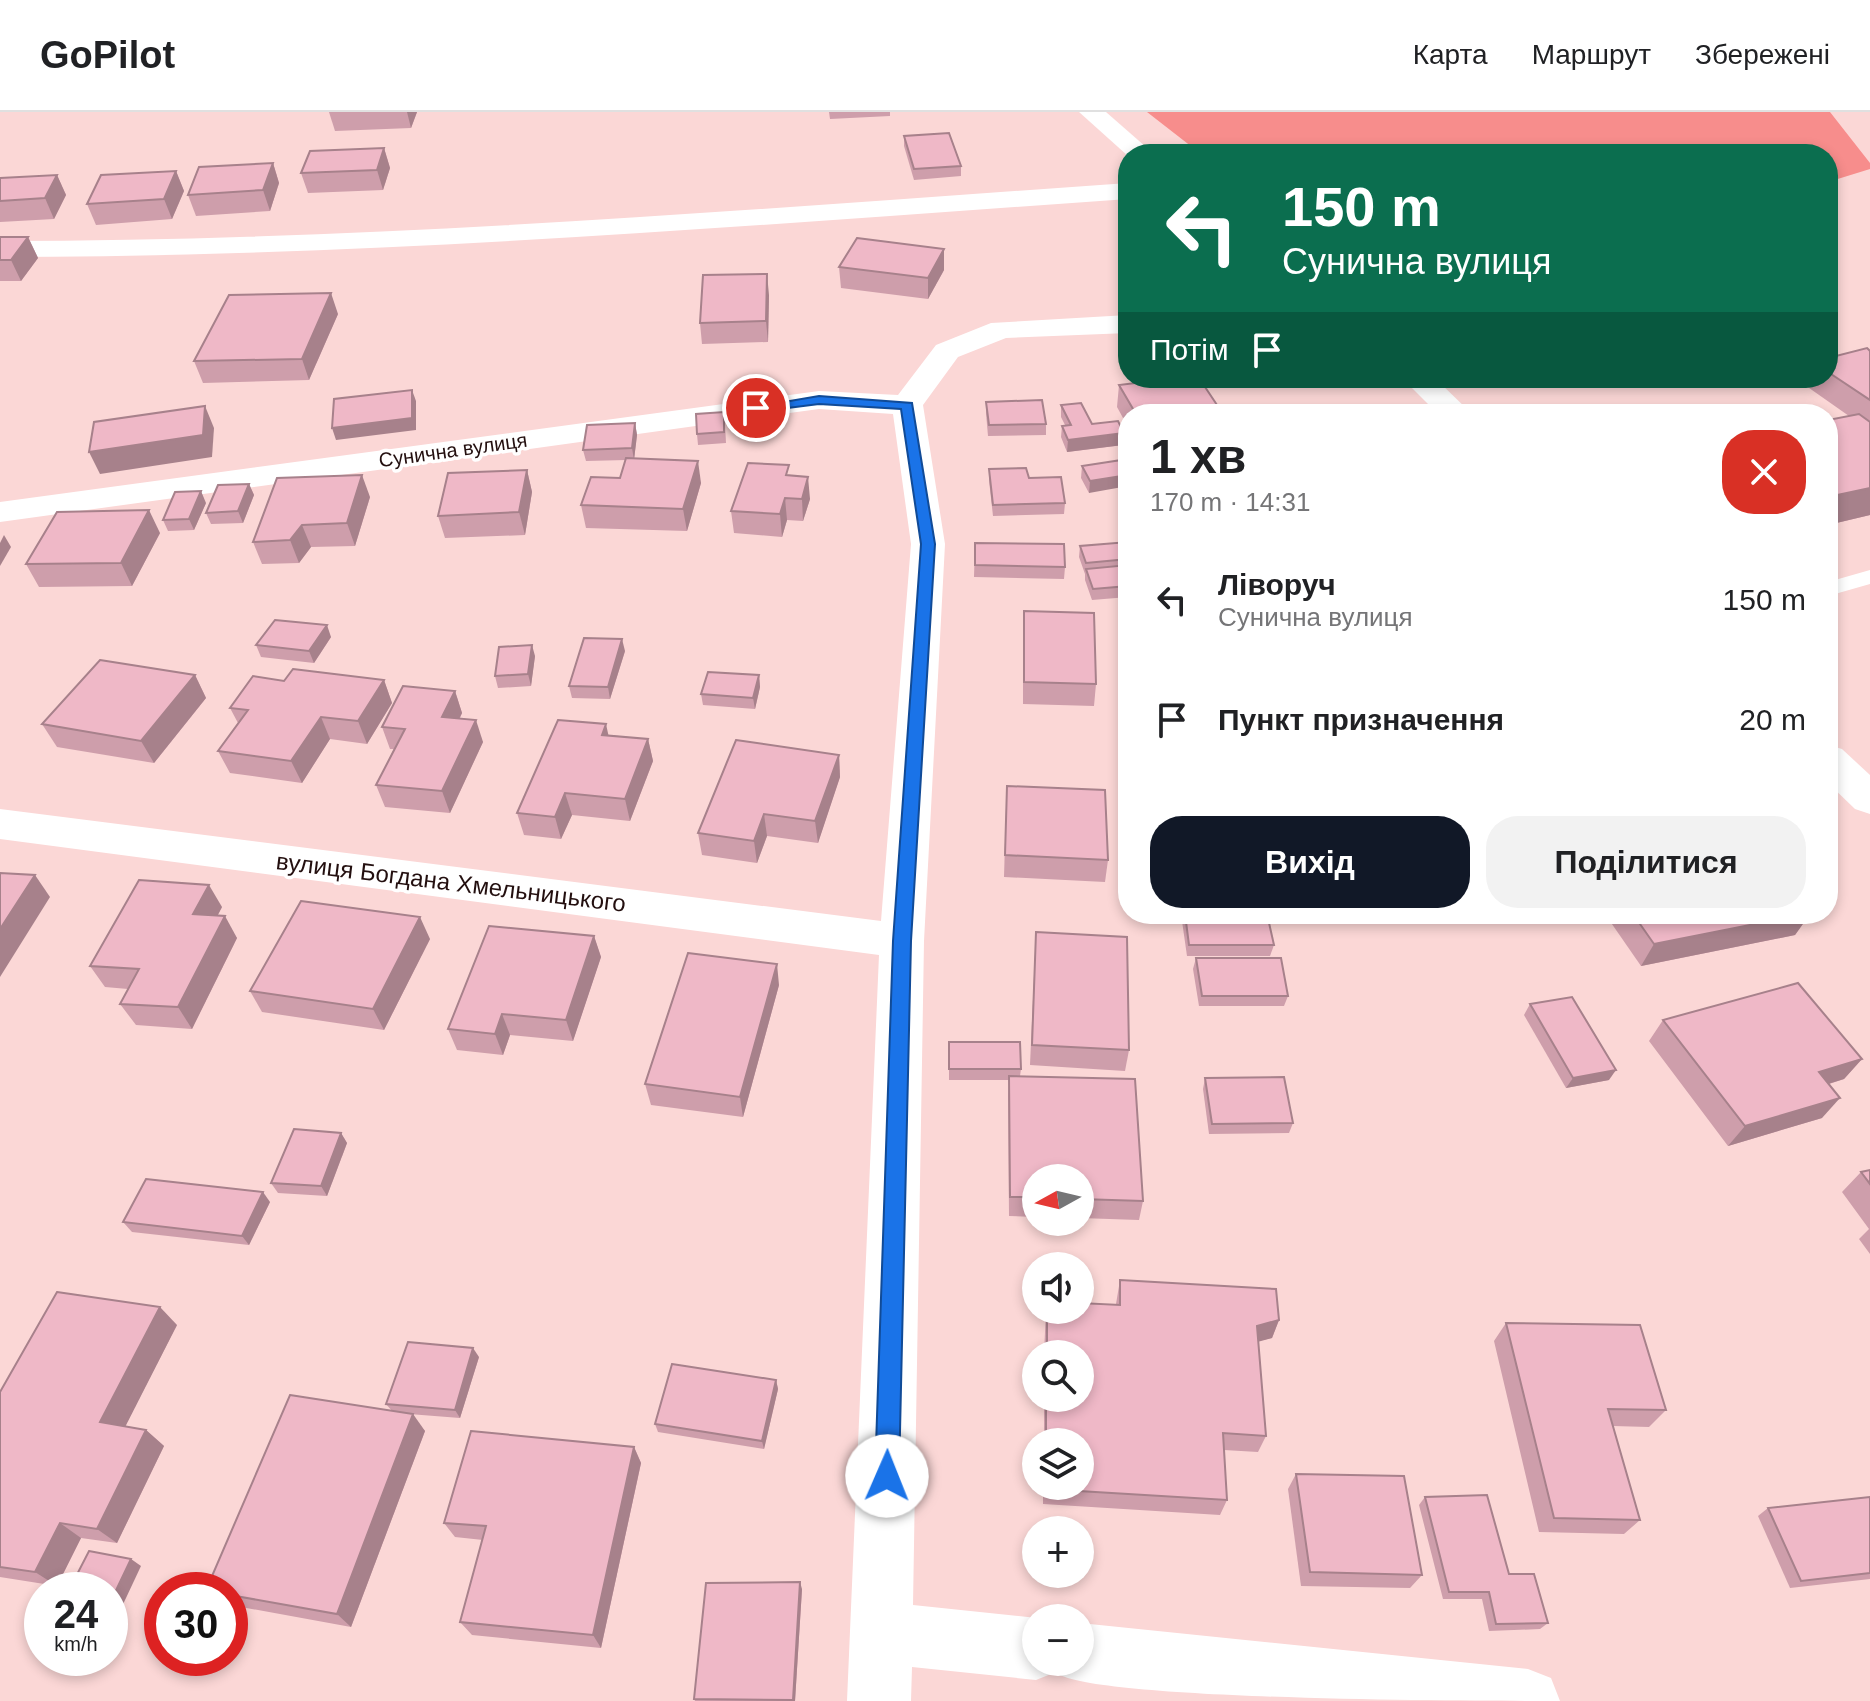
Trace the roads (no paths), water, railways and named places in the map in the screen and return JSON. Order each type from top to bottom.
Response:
[{"type":"street","points":[[1091,112],[1129,144]]},
{"type":"street","points":[[0,249],[162,249],[736,218],[1118,192]]},
{"type":"street","points":[[879,1701],[902,941],[928,544],[907,405],[947,351],[1001,329],[1118,324]]},
{"type":"street","points":[[1428,388],[1445,404]]},
{"type":"street","name":"Сунична вулиця","points":[[0,512],[819,400],[907,405]]},
{"type":"street","points":[[1838,768],[1868,795]]},
{"type":"street","name":"вулиця Богдана Хмельницького","points":[[0,824],[902,941]]},
{"type":"street","points":[[883,1633],[1022,1648]]},
{"type":"street","points":[[1094,1655],[1528,1701]]},
{"type":"lane","points":[[1838,586],[1870,577]]}]
